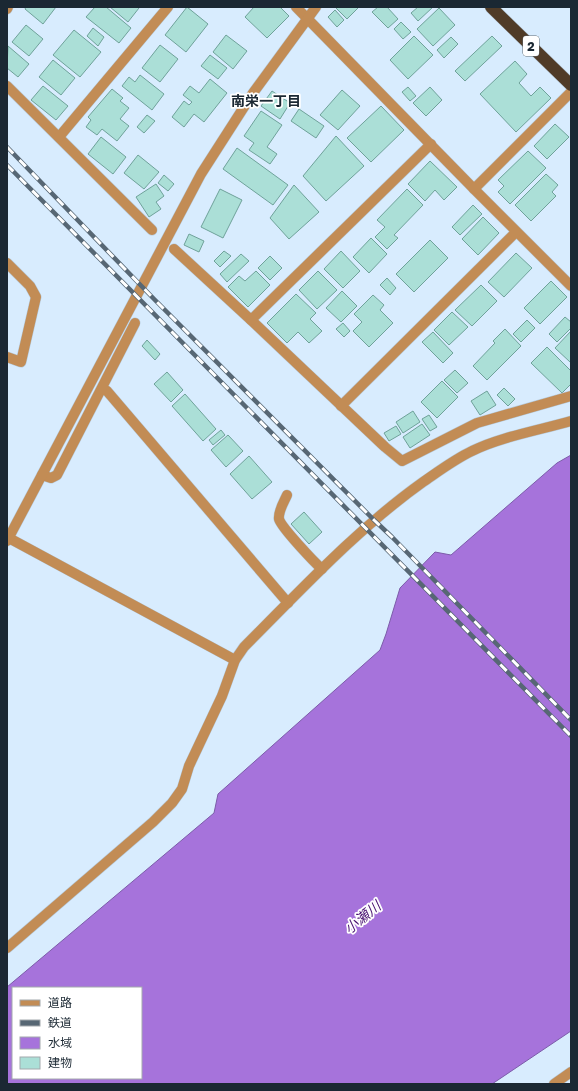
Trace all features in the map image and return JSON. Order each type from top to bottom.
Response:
[{"type":"highway","name":"2","points":[[491,7],[571,85]]},
{"type":"street","points":[[58,137],[168,7]]},
{"type":"street","points":[[296,7],[516,232],[571,286]]},
{"type":"street","points":[[235,660],[8,538],[201,174],[253,93],[316,7]]},
{"type":"street","points":[[7,86],[152,230]]},
{"type":"street","points":[[474,189],[571,92]]},
{"type":"street","points":[[251,320],[431,144]]},
{"type":"street","points":[[341,406],[516,232]]},
{"type":"street","points":[[174,249],[385,448],[402,461],[477,423],[571,396]]},
{"type":"street","points":[[7,263],[30,286],[36,298],[21,362],[7,357]]},
{"type":"street","points":[[42,475],[51,478],[58,475],[135,323]]},
{"type":"street","points":[[102,389],[107,392],[288,603]]},
{"type":"street","points":[[7,948],[153,822],[172,803],[182,789],[189,766],[222,696],[235,660],[244,647],[322,570],[395,502],[452,462],[472,450],[495,442],[571,421]]},
{"type":"street","points":[[287,495],[279,512],[279,520],[307,555],[322,570]]},
{"type":"street","points":[[554,1084],[571,1072]]},
{"type":"water","name":"小瀬川","points":[[571,455],[571,1031],[492,1084],[7,1084],[7,987],[214,813],[218,794],[380,650],[400,588],[435,552],[451,555],[557,463]]},
{"type":"building","points":[[26,7],[56,7],[43,24],[25,9]]},
{"type":"building","points":[[95,7],[106,7],[131,28],[119,43],[86,17]]},
{"type":"building","points":[[110,7],[138,7],[139,8],[128,22]]},
{"type":"building","points":[[187,7],[208,24],[186,52],[165,35]]},
{"type":"building","points":[[254,7],[280,7],[289,16],[267,38],[245,17]]},
{"type":"building","points":[[335,7],[359,7],[347,19]]},
{"type":"building","points":[[378,7],[387,7],[398,19],[388,28],[372,12]]},
{"type":"building","points":[[418,7],[433,7],[418,21],[411,13]]},
{"type":"building","points":[[439,8],[455,25],[433,46],[417,29]]},
{"type":"building","points":[[335,10],[344,20],[337,27],[328,17]]},
{"type":"building","points":[[401,22],[411,32],[403,39],[394,29]]},
{"type":"building","points":[[26,25],[43,39],[29,56],[12,42]]},
{"type":"building","points":[[93,28],[104,37],[98,46],[87,36]]},
{"type":"building","points":[[74,30],[101,52],[80,77],[53,55]]},
{"type":"building","points":[[226,35],[247,51],[233,69],[213,52]]},
{"type":"building","points":[[414,36],[433,55],[408,79],[390,60]]},
{"type":"building","points":[[492,36],[502,46],[465,81],[455,71]]},
{"type":"building","points":[[451,37],[458,44],[444,58],[437,50]]},
{"type":"building","points":[[160,45],[178,59],[160,82],[142,68]]},
{"type":"building","points":[[8,46],[29,64],[18,77],[7,68]]},
{"type":"building","points":[[210,55],[227,68],[218,79],[201,66]]},
{"type":"building","points":[[53,60],[75,78],[61,95],[39,77]]},
{"type":"building","points":[[515,61],[527,74],[519,83],[531,96],[540,87],[551,98],[516,132],[480,94]]},
{"type":"building","points":[[140,75],[164,94],[152,110],[122,86],[129,77],[135,82]]},
{"type":"building","points":[[210,79],[227,93],[204,122],[194,114],[184,127],[172,117],[184,101],[189,105],[192,102],[183,95],[190,86],[199,93]]},
{"type":"building","points":[[43,86],[68,106],[56,120],[31,100]]},
{"type":"building","points":[[408,87],[416,96],[410,101],[402,92]]},
{"type":"building","points":[[430,87],[442,100],[426,116],[413,103]]},
{"type":"building","points":[[112,89],[123,98],[120,101],[129,108],[120,119],[129,126],[117,141],[102,129],[97,135],[86,127],[91,120],[88,117]]},
{"type":"building","points":[[342,90],[360,106],[338,130],[320,115]]},
{"type":"building","points":[[272,91],[290,103],[280,119],[261,106]]},
{"type":"building","points":[[381,106],[404,130],[371,162],[347,138]]},
{"type":"building","points":[[299,109],[324,126],[316,138],[291,121]]},
{"type":"building","points":[[261,111],[282,125],[267,147],[277,154],[270,164],[249,150],[254,143],[244,136]]},
{"type":"building","points":[[147,115],[155,121],[144,133],[137,127]]},
{"type":"building","points":[[555,124],[569,137],[547,159],[534,146]]},
{"type":"building","points":[[336,136],[364,166],[326,201],[303,176]]},
{"type":"building","points":[[101,137],[126,157],[113,174],[88,154]]},
{"type":"building","points":[[237,148],[288,185],[273,205],[223,169]]},
{"type":"building","points":[[528,151],[546,168],[510,204],[498,192],[504,186],[498,180]]},
{"type":"building","points":[[138,155],[159,172],[144,189],[124,173]]},
{"type":"building","points":[[430,161],[457,187],[444,200],[435,190],[425,201],[408,184]]},
{"type":"building","points":[[546,174],[558,185],[552,192],[556,196],[531,221],[515,205]]},
{"type":"building","points":[[164,175],[174,184],[168,191],[158,183]]},
{"type":"building","points":[[156,184],[164,196],[156,202],[161,209],[149,217],[136,197]]},
{"type":"building","points":[[294,185],[319,212],[289,239],[270,218]]},
{"type":"building","points":[[220,189],[242,200],[223,238],[201,227]]},
{"type":"building","points":[[407,189],[423,205],[394,235],[398,238],[387,249],[375,237],[385,227],[377,220]]},
{"type":"building","points":[[473,205],[482,214],[460,235],[452,227]]},
{"type":"building","points":[[483,217],[499,233],[478,255],[462,239]]},
{"type":"building","points":[[189,234],[204,241],[199,252],[184,245]]},
{"type":"building","points":[[371,238],[387,254],[369,273],[353,257]]},
{"type":"building","points":[[430,240],[448,258],[414,292],[396,274]]},
{"type":"building","points":[[224,251],[231,256],[220,267],[214,261]]},
{"type":"building","points":[[341,251],[360,271],[343,288],[324,269]]},
{"type":"building","points":[[516,253],[532,268],[504,297],[488,282]]},
{"type":"building","points":[[241,254],[249,261],[227,282],[220,274]]},
{"type":"building","points":[[270,256],[282,268],[270,280],[258,268]]},
{"type":"building","points":[[256,271],[270,285],[248,307],[228,287],[239,276],[245,281]]},
{"type":"building","points":[[318,271],[337,290],[317,309],[299,290]]},
{"type":"building","points":[[387,278],[396,288],[390,295],[380,285]]},
{"type":"building","points":[[551,281],[567,297],[540,324],[524,308]]},
{"type":"building","points":[[481,285],[497,301],[472,326],[455,310]]},
{"type":"building","points":[[342,291],[357,306],[341,322],[326,308]]},
{"type":"building","points":[[296,294],[316,313],[310,319],[322,331],[309,343],[298,332],[287,343],[267,323]]},
{"type":"building","points":[[373,295],[384,305],[380,310],[393,323],[369,347],[353,331],[362,322],[354,314]]},
{"type":"building","points":[[452,312],[468,327],[449,345],[434,330]]},
{"type":"building","points":[[565,317],[571,322],[571,328],[557,342],[549,334]]},
{"type":"building","points":[[527,320],[535,328],[521,342],[513,334]]},
{"type":"building","points":[[343,323],[350,331],[344,337],[336,329]]},
{"type":"building","points":[[505,329],[521,346],[487,380],[473,366],[495,343],[493,341]]},
{"type":"building","points":[[571,331],[571,361],[570,362],[555,348]]},
{"type":"building","points":[[433,332],[453,353],[443,363],[422,342]]},
{"type":"building","points":[[147,340],[160,354],[155,360],[142,346]]},
{"type":"building","points":[[547,347],[571,371],[571,384],[562,393],[531,363]]},
{"type":"building","points":[[455,370],[468,383],[457,393],[444,380]]},
{"type":"building","points":[[167,372],[183,390],[171,402],[154,384]]},
{"type":"building","points":[[442,381],[458,397],[437,418],[421,402]]},
{"type":"building","points":[[504,388],[515,399],[508,406],[497,395]]},
{"type":"building","points":[[487,391],[496,405],[480,415],[471,401]]},
{"type":"building","points":[[185,394],[216,429],[203,441],[172,406]]},
{"type":"building","points":[[413,411],[420,422],[403,433],[396,422]]},
{"type":"building","points":[[429,415],[437,427],[430,431],[422,419]]},
{"type":"building","points":[[422,424],[430,435],[410,448],[403,437]]},
{"type":"building","points":[[396,426],[401,434],[389,441],[384,433]]},
{"type":"building","points":[[221,430],[225,435],[213,445],[209,440]]},
{"type":"building","points":[[228,435],[243,451],[226,467],[211,450]]},
{"type":"building","points":[[249,456],[272,482],[252,499],[230,474]]},
{"type":"building","points":[[304,512],[322,532],[309,544],[291,524]]},
{"type":"railway","points":[[7,147],[154,299],[392,537],[571,720]]},
{"type":"railway","points":[[7,165],[571,736]]},
{"type":"district","name":"南栄一丁目","points":[[266,100]]}]
